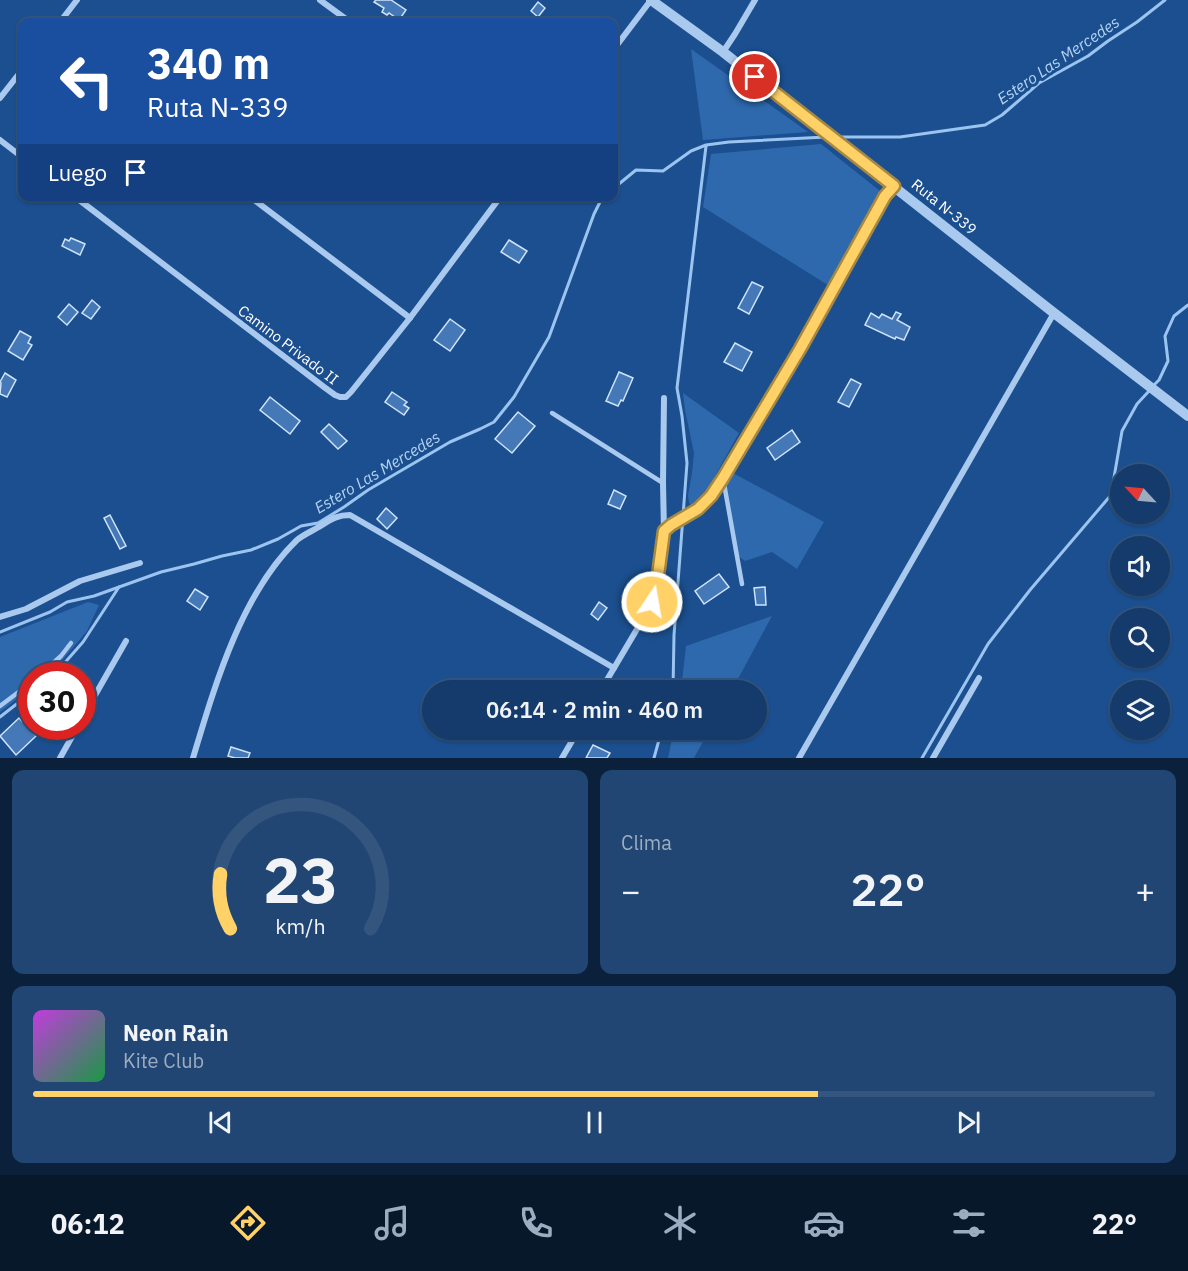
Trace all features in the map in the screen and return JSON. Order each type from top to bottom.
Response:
[{"type":"street","points":[[63,18],[77,0]]},
{"type":"street","points":[[320,0],[345,18]]},
{"type":"street","points":[[618,44],[651,0]]},
{"type":"street","name":"Ruta N-339","points":[[651,0],[723,52],[1054,314],[1188,416]]},
{"type":"street","points":[[723,52],[755,0]]},
{"type":"street","points":[[0,98],[18,74]]},
{"type":"street","points":[[0,140],[18,154]]},
{"type":"street","points":[[664,531],[698,509],[711,496],[723,478],[800,349],[885,196],[894,186]]},
{"type":"street","name":"Camino Privado II","points":[[81,201],[340,397],[346,397],[351,392],[410,318],[497,201]]},
{"type":"street","points":[[256,201],[410,318]]},
{"type":"street","points":[[800,758],[1054,314]]},
{"type":"street","points":[[607,680],[643,619],[656,590],[664,531],[664,398]]},
{"type":"street","points":[[193,758],[221,667],[252,600],[273,569],[298,539],[340,515],[350,515],[614,668]]},
{"type":"street","points":[[0,617],[26,609],[80,581],[140,563]]},
{"type":"street","points":[[96,693],[126,640]]},
{"type":"street","points":[[933,758],[979,678]]},
{"type":"street","points":[[60,758],[70,740]]},
{"type":"street","points":[[562,758],[573,740]]},
{"type":"lane","points":[[552,413],[663,483]]},
{"type":"lane","points":[[723,478],[742,584]]},
{"type":"lane","points":[[55,662],[71,643]]},
{"type":"lane","points":[[0,706],[18,692]]},
{"type":"shaded area","points":[[691,49],[808,132],[703,140]]},
{"type":"shaded area","points":[[821,144],[885,195],[831,287],[703,207],[711,154]]},
{"type":"shaded area","points":[[683,393],[739,433],[695,509],[689,503],[688,495],[694,453]]},
{"type":"shaded area","points":[[733,473],[824,522],[797,569],[772,552],[745,561],[734,553],[724,489]]},
{"type":"shaded area","points":[[88,602],[99,605],[87,631],[61,662],[18,662],[18,698],[0,712],[0,637]]},
{"type":"shaded area","points":[[772,616],[737,680],[682,680],[686,646]]},
{"type":"shaded area","points":[[672,740],[704,740],[694,758],[668,758]]},
{"type":"building","points":[[391,0],[406,10],[400,18],[396,18],[389,13],[387,15],[382,12],[384,8],[374,2]]},
{"type":"building","points":[[538,2],[545,8],[538,17],[531,11]]},
{"type":"building","points":[[71,238],[85,244],[80,255],[62,246],[65,239],[69,241]]},
{"type":"building","points":[[509,240],[527,251],[519,263],[501,252]]},
{"type":"building","points":[[752,282],[763,287],[749,314],[738,308]]},
{"type":"building","points":[[92,300],[100,307],[91,319],[82,313]]},
{"type":"building","points":[[69,304],[78,312],[67,325],[58,317]]},
{"type":"building","points":[[896,312],[901,314],[897,320],[910,327],[904,340],[896,337],[895,339],[865,325],[871,313],[879,318],[882,314],[892,319]]},
{"type":"building","points":[[450,319],[465,330],[450,351],[434,340]]},
{"type":"building","points":[[20,331],[31,337],[28,343],[32,345],[23,360],[8,351]]},
{"type":"building","points":[[735,343],[752,352],[742,371],[724,362]]},
{"type":"building","points":[[619,372],[633,378],[623,401],[621,400],[618,406],[606,401]]},
{"type":"building","points":[[5,373],[16,380],[7,397],[0,394],[0,382]]},
{"type":"building","points":[[851,379],[861,384],[849,407],[838,402]]},
{"type":"building","points":[[392,392],[407,402],[404,405],[409,408],[404,415],[385,402]]},
{"type":"building","points":[[270,397],[300,421],[290,434],[260,410]]},
{"type":"building","points":[[518,412],[535,426],[512,453],[495,439]]},
{"type":"building","points":[[329,424],[347,441],[338,449],[321,432]]},
{"type":"building","points":[[792,430],[800,442],[775,460],[767,448]]},
{"type":"building","points":[[614,490],[626,496],[620,509],[608,504]]},
{"type":"building","points":[[386,508],[397,518],[387,529],[377,519]]},
{"type":"building","points":[[110,515],[126,546],[120,549],[104,518]]},
{"type":"building","points":[[719,574],[729,587],[704,604],[695,591]]},
{"type":"building","points":[[765,587],[766,605],[756,605],[754,588]]},
{"type":"building","points":[[195,589],[208,597],[200,610],[187,601]]},
{"type":"building","points":[[599,602],[607,608],[598,620],[591,614]]},
{"type":"building","points":[[18,719],[18,740],[32,740],[16,755],[0,736]]},
{"type":"building","points":[[593,745],[610,753],[607,758],[586,758]]},
{"type":"building","points":[[231,747],[250,753],[248,758],[228,756]]},
{"type":"waterway","name":"Estero Las Mercedes","points":[[836,137],[900,137],[985,125],[1002,115],[1039,83],[1088,56],[1165,0]]},
{"type":"waterway","name":"Estero Las Mercedes","points":[[618,185],[636,170],[663,171],[691,151],[706,145],[826,137]]},
{"type":"waterway","points":[[673,680],[674,635],[687,463],[677,388],[706,146]]},
{"type":"waterway","name":"Estero Las Mercedes","points":[[0,632],[50,612],[67,602],[94,596],[161,572],[251,550],[301,526],[318,523],[368,490],[450,442],[494,422],[514,397],[549,337],[600,201]]},
{"type":"waterway","points":[[1153,386],[1159,380],[1168,361],[1165,336],[1174,316],[1188,305]]},
{"type":"waterway","points":[[922,758],[988,644],[1030,590],[1111,495],[1122,431],[1137,404],[1149,391]]},
{"type":"waterway","points":[[65,662],[83,642],[119,587]]},
{"type":"waterway","points":[[0,717],[18,703]]},
{"type":"waterway","points":[[654,758],[659,740]]},
{"type":"route","points":[[652,602],[656,590],[664,531],[698,509],[711,496],[800,349],[885,196],[894,186],[755,77]]}]
